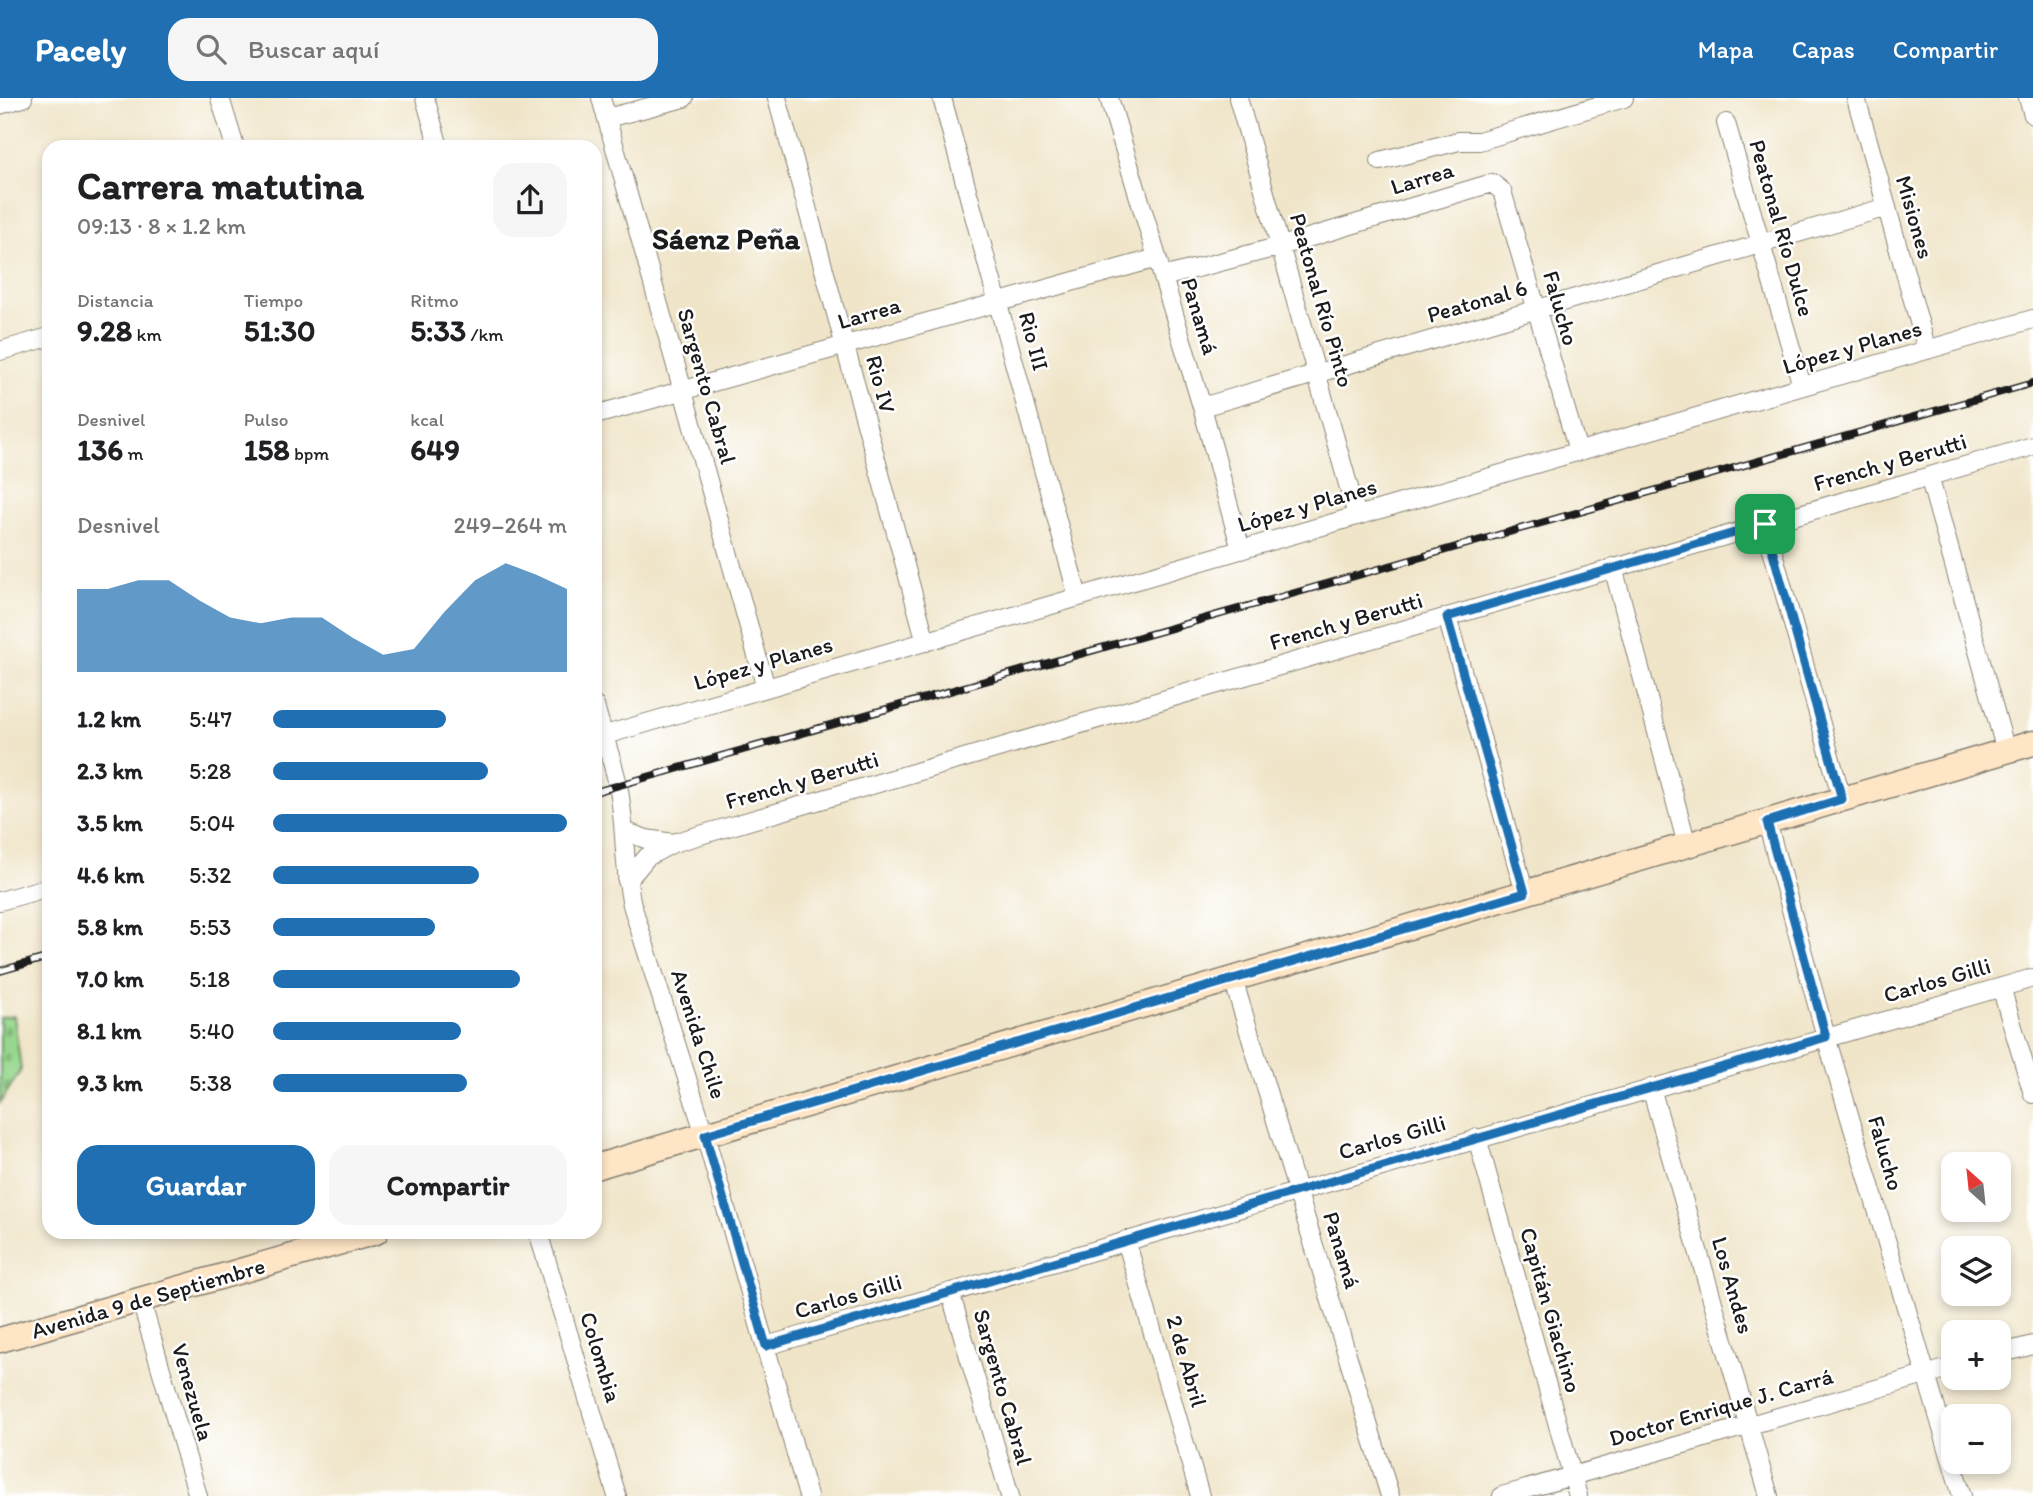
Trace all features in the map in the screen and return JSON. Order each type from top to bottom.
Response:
[{"type":"street","points":[[0,105],[23,98]]},
{"type":"street","points":[[220,98],[233,140]]},
{"type":"street","points":[[425,98],[437,140]]},
{"type":"street","name":"Sargento Cabral","points":[[601,98],[766,688]]},
{"type":"street","points":[[607,118],[684,98]]},
{"type":"street","name":"Rio IV","points":[[777,98],[926,642]]},
{"type":"street","name":"Rio III","points":[[942,98],[1078,597]]},
{"type":"street","name":"Panamá","points":[[1109,98],[1202,407],[1241,550]]},
{"type":"street","name":"Peatonal Río Pinto","points":[[1238,98],[1357,516]]},
{"type":"street","points":[[1380,161],[1459,141],[1479,141],[1624,98]]},
{"type":"street","name":"Misiones","points":[[1856,98],[1927,350]]},
{"type":"street","points":[[2028,98],[2033,115]]},
{"type":"street","name":"Peatonal Río Dulce","points":[[1726,123],[1802,386]]},
{"type":"street","name":"Larrea","points":[[1163,277],[1281,246],[1492,183]]},
{"type":"street","name":"Falucho","points":[[1492,183],[1502,191],[1577,451]]},
{"type":"street","name":"Peatonal 6","points":[[1202,407],[1887,207]]},
{"type":"street","name":"Larrea","points":[[602,413],[1157,258]]},
{"type":"street","name":"López y Planes","points":[[602,736],[2033,319]]},
{"type":"street","points":[[0,351],[42,339]]},
{"type":"street","name":"French y Berutti","points":[[626,881],[647,857],[673,843],[2033,446]]},
{"type":"street","points":[[1929,476],[2006,751]]},
{"type":"street","points":[[1765,524],[1842,799]]},
{"type":"street","points":[[1613,567],[1687,845]]},
{"type":"street","points":[[1447,617],[1525,893]]},
{"type":"street","points":[[602,1165],[2033,743]]},
{"type":"street","name":"Avenida Chile","points":[[602,745],[618,785],[624,831],[626,881],[705,1135],[808,1496]]},
{"type":"street","name":"Falucho","points":[[1767,822],[1826,1037],[1962,1496]]},
{"type":"street","name":"French y Berutti","points":[[624,831],[646,839],[673,843]]},
{"type":"street","points":[[0,901],[42,889]]},
{"type":"street","name":"Carlos Gilli","points":[[766,1346],[2033,978]]},
{"type":"street","name":"Panamá","points":[[1233,979],[1390,1496]]},
{"type":"street","points":[[2001,987],[2033,1094]]},
{"type":"street","name":"Los Andes","points":[[1651,1088],[1769,1496]]},
{"type":"street","name":"Capitán Giachino","points":[[1477,1138],[1578,1496]]},
{"type":"street","name":"Avenida 9 de Septiembre","points":[[7,1340],[352,1239]]},
{"type":"street","name":"Colombia","points":[[540,1239],[617,1496]]},
{"type":"street","name":"2 de Abril","points":[[1126,1240],[1200,1496]]},
{"type":"street","name":"Sargento Cabral","points":[[950,1292],[1010,1496]]},
{"type":"street","name":"Venezuela","points":[[141,1301],[198,1496]]},
{"type":"street","points":[[2011,1351],[2033,1345]]},
{"type":"street","name":"Doctor Enrique J. Carrá","points":[[1502,1496],[1941,1371]]},
{"type":"green space","points":[[14,1016],[21,1070],[0,1103],[0,1018]]},
{"type":"railway","points":[[602,790],[2033,383]]},
{"type":"railway","points":[[0,971],[42,959]]},
{"type":"district","name":"Sáenz Peña","points":[[726,238]]},
{"type":"route","points":[[1765,524],[1842,799],[1767,822],[1826,1037],[766,1346],[705,1135],[1525,893],[1447,617],[1765,524]]}]
